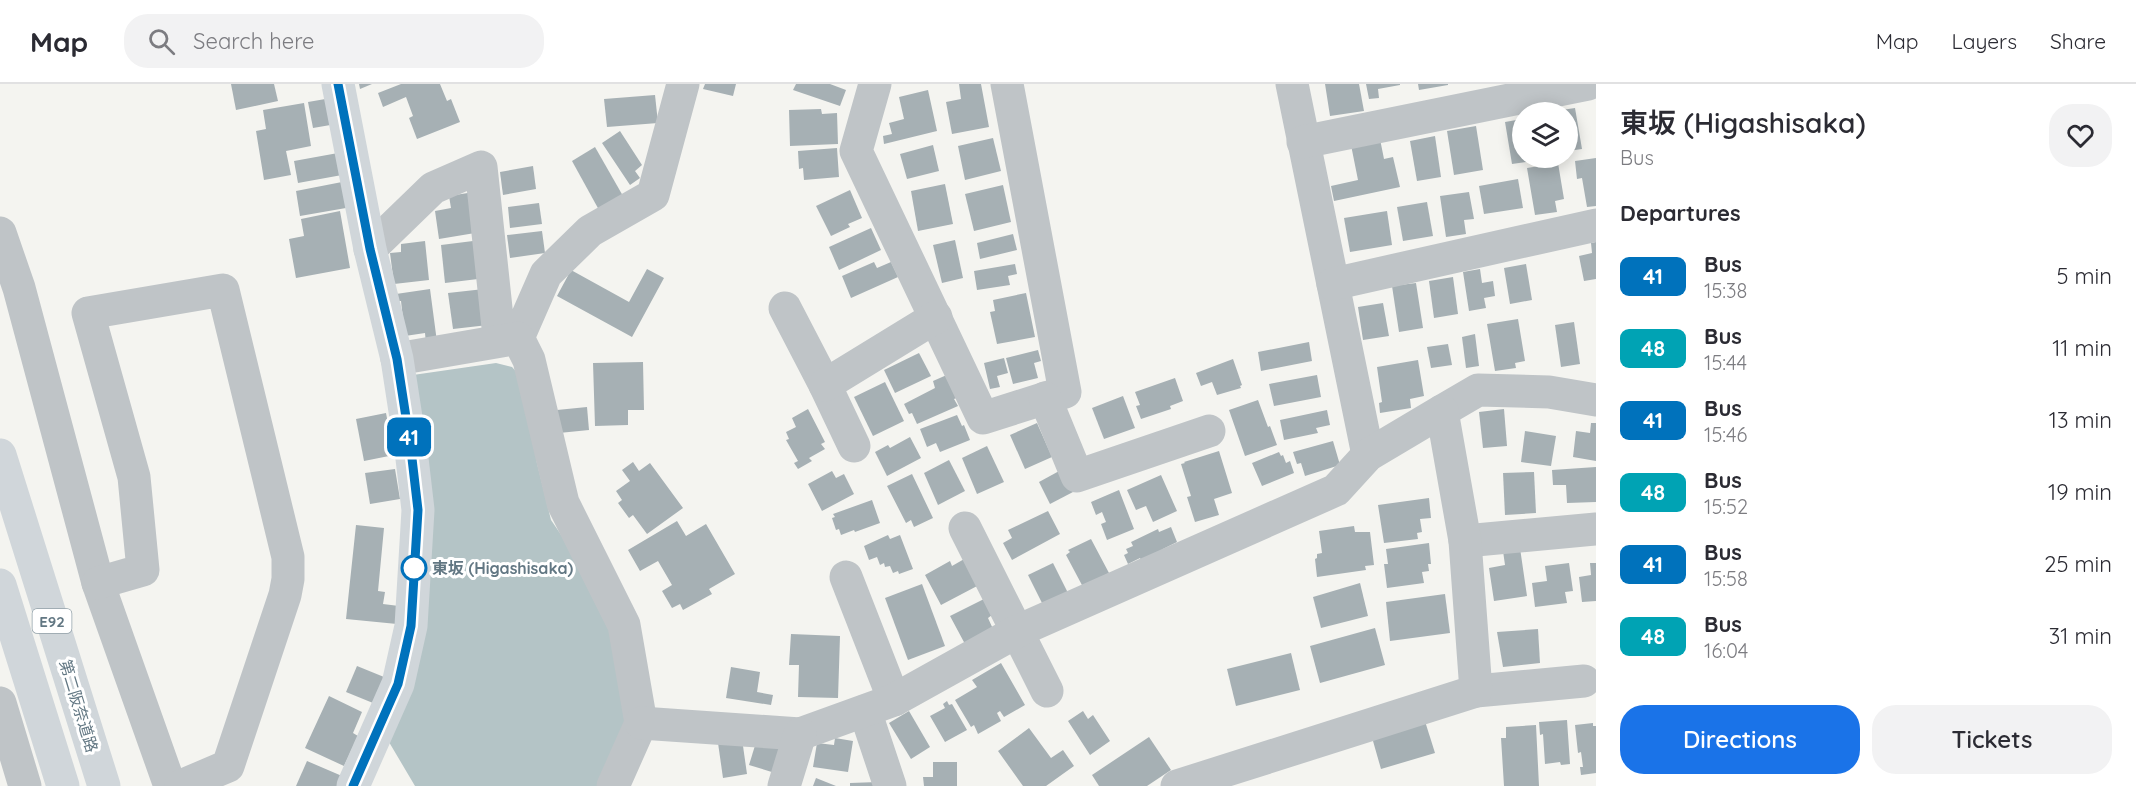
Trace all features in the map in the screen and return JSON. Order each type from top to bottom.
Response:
[{"type":"highway","points":[[338,84],[370,249],[397,359],[418,510],[411,626],[398,684],[353,786]]},
{"type":"highway","name":"第二阪奈道路","points":[[0,455],[104,786]]},
{"type":"highway","name":"E92","points":[[0,585],[63,786]]},
{"type":"street","points":[[518,339],[546,274],[590,231],[653,195],[683,84]]},
{"type":"street","points":[[875,84],[856,151],[983,418],[1065,392],[1007,84]]},
{"type":"street","points":[[1292,84],[1368,455]]},
{"type":"street","points":[[1304,142],[1588,84]]},
{"type":"street","points":[[370,249],[434,188],[481,167],[498,327],[518,339],[529,360],[563,503],[624,625],[641,723],[613,786]]},
{"type":"street","points":[[1333,284],[1596,225]]},
{"type":"street","points":[[0,233],[19,288],[98,583],[170,786]]},
{"type":"street","points":[[98,583],[143,570],[134,477],[88,313],[224,291],[288,557],[288,579],[285,595],[228,766],[181,786]]},
{"type":"street","points":[[785,308],[854,446]]},
{"type":"street","points":[[825,385],[936,317]]},
{"type":"street","points":[[397,359],[518,339]]},
{"type":"street","points":[[641,723],[800,734],[879,706],[1018,631],[1336,490],[1368,455],[1478,390],[1549,392],[1596,400]]},
{"type":"street","points":[[1045,398],[1077,476],[1209,431]]},
{"type":"street","points":[[1442,411],[1465,541],[1476,691]]},
{"type":"street","points":[[964,528],[1047,691]]},
{"type":"street","points":[[1465,541],[1596,529]]},
{"type":"street","points":[[846,577],[879,706],[890,786]]},
{"type":"street","points":[[1177,786],[1476,691],[1584,681]]},
{"type":"street","points":[[0,703],[25,786]]},
{"type":"street","points":[[784,786],[800,734]]},
{"type":"shaded area","points":[[496,363],[512,367],[521,377],[537,463],[551,520],[585,570],[625,665],[629,719],[600,786],[415,786],[386,737],[404,691],[406,376]]},
{"type":"building","points":[[231,84],[274,84],[278,101],[236,110]]},
{"type":"building","points":[[359,84],[372,84],[360,89]]},
{"type":"building","points":[[401,84],[440,84],[447,101],[451,99],[460,122],[417,139],[409,118],[413,116],[406,97],[383,107],[378,93]]},
{"type":"building","points":[[705,84],[736,84],[733,96],[703,89]]},
{"type":"building","points":[[796,84],[830,84],[846,90],[840,106],[793,90]]},
{"type":"building","points":[[959,84],[981,84],[989,127],[952,134],[946,102],[961,99]]},
{"type":"building","points":[[1325,84],[1359,84],[1364,111],[1330,116]]},
{"type":"building","points":[[1366,84],[1400,85],[1378,89],[1379,98],[1369,99]]},
{"type":"building","points":[[1418,84],[1448,84],[1448,85],[1419,90]]},
{"type":"building","points":[[928,90],[937,131],[884,144],[883,136],[892,134],[889,123],[904,119],[899,97]]},
{"type":"building","points":[[655,95],[658,123],[607,127],[604,99]]},
{"type":"building","points":[[337,97],[342,123],[313,128],[308,102]]},
{"type":"building","points":[[304,103],[311,146],[286,151],[291,175],[264,180],[256,131],[266,129],[263,110]]},
{"type":"building","points":[[821,109],[822,114],[837,113],[838,144],[790,146],[789,110]]},
{"type":"building","points":[[1512,121],[1512,164],[1505,122]]},
{"type":"building","points":[[1476,126],[1483,170],[1454,175],[1447,131]]},
{"type":"building","points":[[1578,126],[1582,149],[1578,150]]},
{"type":"building","points":[[620,131],[642,165],[635,171],[640,178],[630,185],[602,143]]},
{"type":"building","points":[[1435,136],[1441,177],[1417,181],[1410,141]]},
{"type":"building","points":[[993,138],[1001,171],[965,180],[958,146]]},
{"type":"building","points":[[1380,139],[1384,159],[1393,157],[1400,187],[1334,201],[1331,186],[1358,180],[1351,145]]},
{"type":"building","points":[[933,145],[939,171],[907,179],[900,154]]},
{"type":"building","points":[[595,147],[623,196],[599,210],[572,161]]},
{"type":"building","points":[[837,148],[839,177],[804,180],[803,168],[799,169],[798,151]]},
{"type":"building","points":[[338,153],[342,175],[298,183],[294,161]]},
{"type":"building","points":[[1596,158],[1596,206],[1587,207],[1582,178],[1577,179],[1576,168],[1578,168],[1578,161]]},
{"type":"building","points":[[533,166],[536,189],[503,195],[500,172]]},
{"type":"building","points":[[1527,168],[1559,168],[1564,199],[1555,201],[1557,212],[1535,215]]},
{"type":"building","points":[[1518,179],[1523,208],[1484,214],[1479,186]]},
{"type":"building","points":[[342,182],[346,208],[300,216],[296,191]]},
{"type":"building","points":[[945,184],[953,224],[918,231],[911,191]]},
{"type":"building","points":[[1003,185],[1011,222],[974,231],[965,194]]},
{"type":"building","points":[[850,190],[862,218],[848,224],[850,227],[831,236],[816,206]]},
{"type":"building","points":[[474,192],[481,232],[439,239],[435,211],[451,208],[449,196]]},
{"type":"building","points":[[1469,192],[1474,219],[1464,220],[1466,234],[1446,237],[1440,196]]},
{"type":"building","points":[[1427,202],[1433,236],[1403,241],[1397,207]]},
{"type":"building","points":[[539,203],[542,224],[510,228],[508,207]]},
{"type":"building","points":[[340,211],[350,268],[296,278],[289,239],[304,236],[301,219]]},
{"type":"building","points":[[1387,211],[1392,245],[1350,252],[1344,218]]},
{"type":"building","points":[[871,228],[881,250],[839,270],[829,247]]},
{"type":"building","points":[[542,231],[545,253],[510,258],[507,235]]},
{"type":"building","points":[[1013,234],[1017,250],[980,259],[977,243]]},
{"type":"building","points":[[955,240],[963,278],[942,283],[933,245]]},
{"type":"building","points":[[425,241],[429,280],[394,284],[390,253],[401,252],[401,244]]},
{"type":"building","points":[[473,241],[478,279],[445,283],[441,245]]},
{"type":"building","points":[[1596,242],[1596,279],[1584,281],[1579,256],[1592,253],[1591,243]]},
{"type":"building","points":[[874,262],[877,268],[891,262],[898,277],[851,298],[842,276]]},
{"type":"building","points":[[1015,264],[1017,274],[1008,276],[1010,285],[977,290],[974,271]]},
{"type":"building","points":[[1526,264],[1532,300],[1510,304],[1504,268]]},
{"type":"building","points":[[647,269],[664,278],[632,337],[557,296],[571,270],[629,302]]},
{"type":"building","points":[[1480,269],[1482,283],[1493,281],[1495,296],[1484,298],[1486,308],[1469,311],[1463,272]]},
{"type":"building","points":[[1453,277],[1458,314],[1434,318],[1429,281]]},
{"type":"building","points":[[1416,283],[1423,328],[1399,332],[1392,286]]},
{"type":"building","points":[[430,289],[437,342],[426,344],[425,333],[405,336],[401,301],[398,301],[396,294]]},
{"type":"building","points":[[484,289],[488,325],[453,329],[448,293]]},
{"type":"building","points":[[1026,293],[1035,337],[997,344],[990,312],[995,311],[993,300]]},
{"type":"building","points":[[1383,303],[1389,336],[1363,340],[1358,307]]},
{"type":"building","points":[[1518,319],[1525,361],[1515,363],[1516,368],[1495,371],[1487,324]]},
{"type":"building","points":[[1574,322],[1580,364],[1561,367],[1555,325]]},
{"type":"building","points":[[1475,334],[1479,366],[1466,368],[1462,337]]},
{"type":"building","points":[[1309,342],[1312,361],[1261,371],[1258,352]]},
{"type":"building","points":[[1448,344],[1452,365],[1431,368],[1427,347]]},
{"type":"building","points":[[1038,350],[1041,361],[1034,363],[1038,378],[1013,384],[1006,358]]},
{"type":"building","points":[[919,353],[931,376],[895,393],[884,370]]},
{"type":"building","points":[[1004,358],[1008,373],[997,376],[1000,387],[990,389],[984,363]]},
{"type":"building","points":[[1233,359],[1241,388],[1217,395],[1212,382],[1201,386],[1196,373]]},
{"type":"building","points":[[1418,360],[1424,396],[1410,399],[1411,408],[1380,413],[1379,403],[1382,402],[1377,367]]},
{"type":"building","points":[[643,362],[644,410],[628,410],[628,425],[595,426],[593,363]]},
{"type":"building","points":[[949,374],[959,397],[954,399],[958,406],[917,424],[912,413],[909,414],[904,404],[935,388],[933,381]]},
{"type":"building","points":[[1317,375],[1321,397],[1274,406],[1269,384]]},
{"type":"building","points":[[1175,378],[1183,401],[1170,406],[1171,409],[1141,419],[1136,406],[1140,405],[1135,392]]},
{"type":"building","points":[[885,382],[904,421],[873,436],[854,397]]},
{"type":"building","points":[[1123,396],[1135,428],[1104,439],[1092,408]]},
{"type":"building","points":[[1258,400],[1277,445],[1245,456],[1229,410]]},
{"type":"building","points":[[587,407],[589,430],[559,433],[557,410]]},
{"type":"building","points":[[808,409],[825,442],[821,444],[825,449],[809,458],[812,461],[798,469],[794,463],[798,461],[786,440],[789,439],[786,432],[796,427],[792,418]]},
{"type":"building","points":[[1504,409],[1507,446],[1483,448],[1479,412]]},
{"type":"building","points":[[1327,410],[1330,425],[1316,428],[1318,433],[1284,440],[1280,420]]},
{"type":"building","points":[[386,413],[394,455],[364,461],[356,419]]},
{"type":"building","points":[[957,415],[970,440],[940,452],[936,443],[927,447],[920,429]]},
{"type":"building","points":[[1037,423],[1052,457],[1025,469],[1010,435]]},
{"type":"building","points":[[1591,423],[1596,423],[1596,461],[1573,457],[1576,431],[1590,433]]},
{"type":"building","points":[[1525,431],[1556,436],[1551,466],[1521,462]]},
{"type":"building","points":[[910,437],[921,458],[887,476],[875,452],[888,445],[890,448]]},
{"type":"building","points":[[1333,441],[1340,465],[1305,476],[1301,463],[1297,464],[1293,452]]},
{"type":"building","points":[[987,446],[1004,482],[977,494],[962,458]]},
{"type":"building","points":[[1219,451],[1232,493],[1214,499],[1219,515],[1195,522],[1187,497],[1191,496],[1181,464]]},
{"type":"building","points":[[1279,452],[1286,463],[1290,461],[1294,473],[1262,486],[1252,463]]},
{"type":"building","points":[[949,460],[965,491],[938,505],[924,473]]},
{"type":"building","points":[[633,462],[639,471],[650,463],[683,508],[647,534],[633,515],[629,518],[618,503],[622,500],[616,491],[630,481],[622,470]]},
{"type":"building","points":[[1596,467],[1596,502],[1567,503],[1566,485],[1553,485],[1552,470]]},
{"type":"building","points":[[395,469],[400,499],[370,504],[365,473]]},
{"type":"building","points":[[1061,470],[1073,492],[1050,504],[1039,482]]},
{"type":"building","points":[[832,471],[836,478],[844,474],[854,494],[822,511],[808,484]]},
{"type":"building","points":[[1534,472],[1536,513],[1505,515],[1503,473]]},
{"type":"building","points":[[912,474],[933,518],[914,527],[911,520],[906,523],[887,486]]},
{"type":"building","points":[[1161,475],[1177,511],[1153,522],[1146,506],[1136,510],[1127,490]]},
{"type":"building","points":[[1119,490],[1134,529],[1107,540],[1101,524],[1106,522],[1102,512],[1096,515],[1091,502]]},
{"type":"building","points":[[1429,498],[1431,518],[1420,519],[1422,532],[1417,533],[1418,539],[1384,543],[1378,505]]},
{"type":"building","points":[[872,500],[880,523],[841,535],[839,529],[836,530],[833,514]]},
{"type":"building","points":[[1048,511],[1060,534],[1012,560],[1003,543],[1012,538],[1008,530]]},
{"type":"building","points":[[677,521],[686,536],[706,524],[735,574],[709,589],[712,594],[683,610],[680,604],[672,608],[662,591],[672,585],[658,561],[640,571],[628,550]]},
{"type":"building","points":[[356,525],[384,528],[378,591],[385,592],[383,604],[399,606],[397,624],[346,619]]},
{"type":"building","points":[[1354,526],[1355,532],[1370,532],[1374,565],[1365,566],[1366,570],[1317,577],[1315,559],[1317,554],[1322,553],[1319,531]]},
{"type":"building","points":[[1171,527],[1177,542],[1143,564],[1140,558],[1128,564],[1124,555],[1128,553],[1126,549],[1133,546],[1131,542],[1158,529],[1159,532]]},
{"type":"building","points":[[888,535],[890,539],[900,535],[913,569],[899,574],[898,571],[893,573],[890,566],[885,567],[884,563],[880,565],[877,557],[869,560],[864,546]]},
{"type":"building","points":[[1091,539],[1109,573],[1083,587],[1066,555],[1070,552],[1068,550]]},
{"type":"building","points":[[1429,543],[1431,564],[1428,564],[1429,571],[1422,572],[1424,583],[1387,588],[1384,564],[1388,564],[1386,549]]},
{"type":"building","points":[[1520,548],[1527,596],[1494,601],[1489,568],[1505,565],[1503,551]]},
{"type":"building","points":[[966,558],[979,585],[941,605],[925,575],[950,561],[952,566]]},
{"type":"building","points":[[1053,563],[1069,595],[1044,607],[1028,575]]},
{"type":"building","points":[[1569,563],[1573,591],[1565,592],[1567,603],[1535,607],[1532,583],[1547,581],[1545,566]]},
{"type":"building","points":[[1590,563],[1596,563],[1596,601],[1582,602],[1579,577],[1591,575]]},
{"type":"building","points":[[1360,583],[1368,616],[1321,628],[1313,597]]},
{"type":"building","points":[[922,584],[945,646],[908,660],[885,598]]},
{"type":"building","points":[[1445,594],[1450,633],[1390,641],[1386,602]]},
{"type":"building","points":[[984,599],[992,615],[988,618],[993,629],[965,644],[950,616]]},
{"type":"building","points":[[1375,628],[1385,665],[1320,683],[1310,646]]},
{"type":"building","points":[[1538,629],[1540,663],[1503,667],[1497,632]]},
{"type":"building","points":[[791,634],[840,636],[838,698],[798,697],[799,665],[789,665]]},
{"type":"building","points":[[1291,653],[1300,690],[1236,706],[1227,669]]},
{"type":"building","points":[[1001,663],[1025,705],[1004,717],[1000,711],[997,713],[1001,721],[978,734],[974,725],[971,727],[955,700],[977,687],[972,680]]},
{"type":"building","points":[[357,666],[384,677],[373,703],[346,692]]},
{"type":"building","points":[[731,667],[760,672],[757,692],[773,695],[771,705],[726,698]]},
{"type":"building","points":[[329,696],[362,712],[353,733],[358,736],[344,766],[305,748]]},
{"type":"building","points":[[947,701],[949,705],[952,704],[967,730],[945,742],[930,716],[945,708],[943,704]]},
{"type":"building","points":[[909,711],[930,747],[911,759],[889,723]]},
{"type":"building","points":[[1083,711],[1088,719],[1093,715],[1110,741],[1090,755],[1068,721]]},
{"type":"building","points":[[1424,718],[1435,753],[1381,769],[1371,734]]},
{"type":"building","points":[[1567,720],[1570,764],[1561,765],[1560,762],[1545,764],[1543,734],[1540,735],[1539,722]]},
{"type":"building","points":[[1593,723],[1593,726],[1596,726],[1596,773],[1581,775],[1580,767],[1583,767],[1581,752],[1578,753],[1575,725]]},
{"type":"building","points":[[1536,725],[1539,786],[1504,786],[1501,738],[1506,738],[1506,727]]},
{"type":"building","points":[[1029,728],[1051,758],[1063,750],[1074,766],[1046,786],[1023,786],[998,751]]},
{"type":"building","points":[[741,732],[747,774],[723,778],[717,736]]},
{"type":"building","points":[[758,736],[784,744],[775,773],[749,765]]},
{"type":"building","points":[[1149,737],[1171,770],[1147,786],[1099,786],[1092,775]]},
{"type":"building","points":[[835,738],[853,741],[848,772],[813,767],[817,743],[834,745]]},
{"type":"building","points":[[307,761],[342,776],[338,786],[296,786]]},
{"type":"building","points":[[933,762],[957,762],[957,786],[924,786],[923,777],[933,777]]},
{"type":"building","points":[[816,778],[836,786],[813,786]]},
{"type":"building","points":[[878,782],[878,786],[850,786],[850,783]]},
{"type":"bus line","name":"41","points":[[338,84],[370,249],[397,359],[418,510],[411,626],[398,684],[353,786]]},
{"type":"place","name":"東坂 (Higashisaka)","points":[[414,568]]}]
